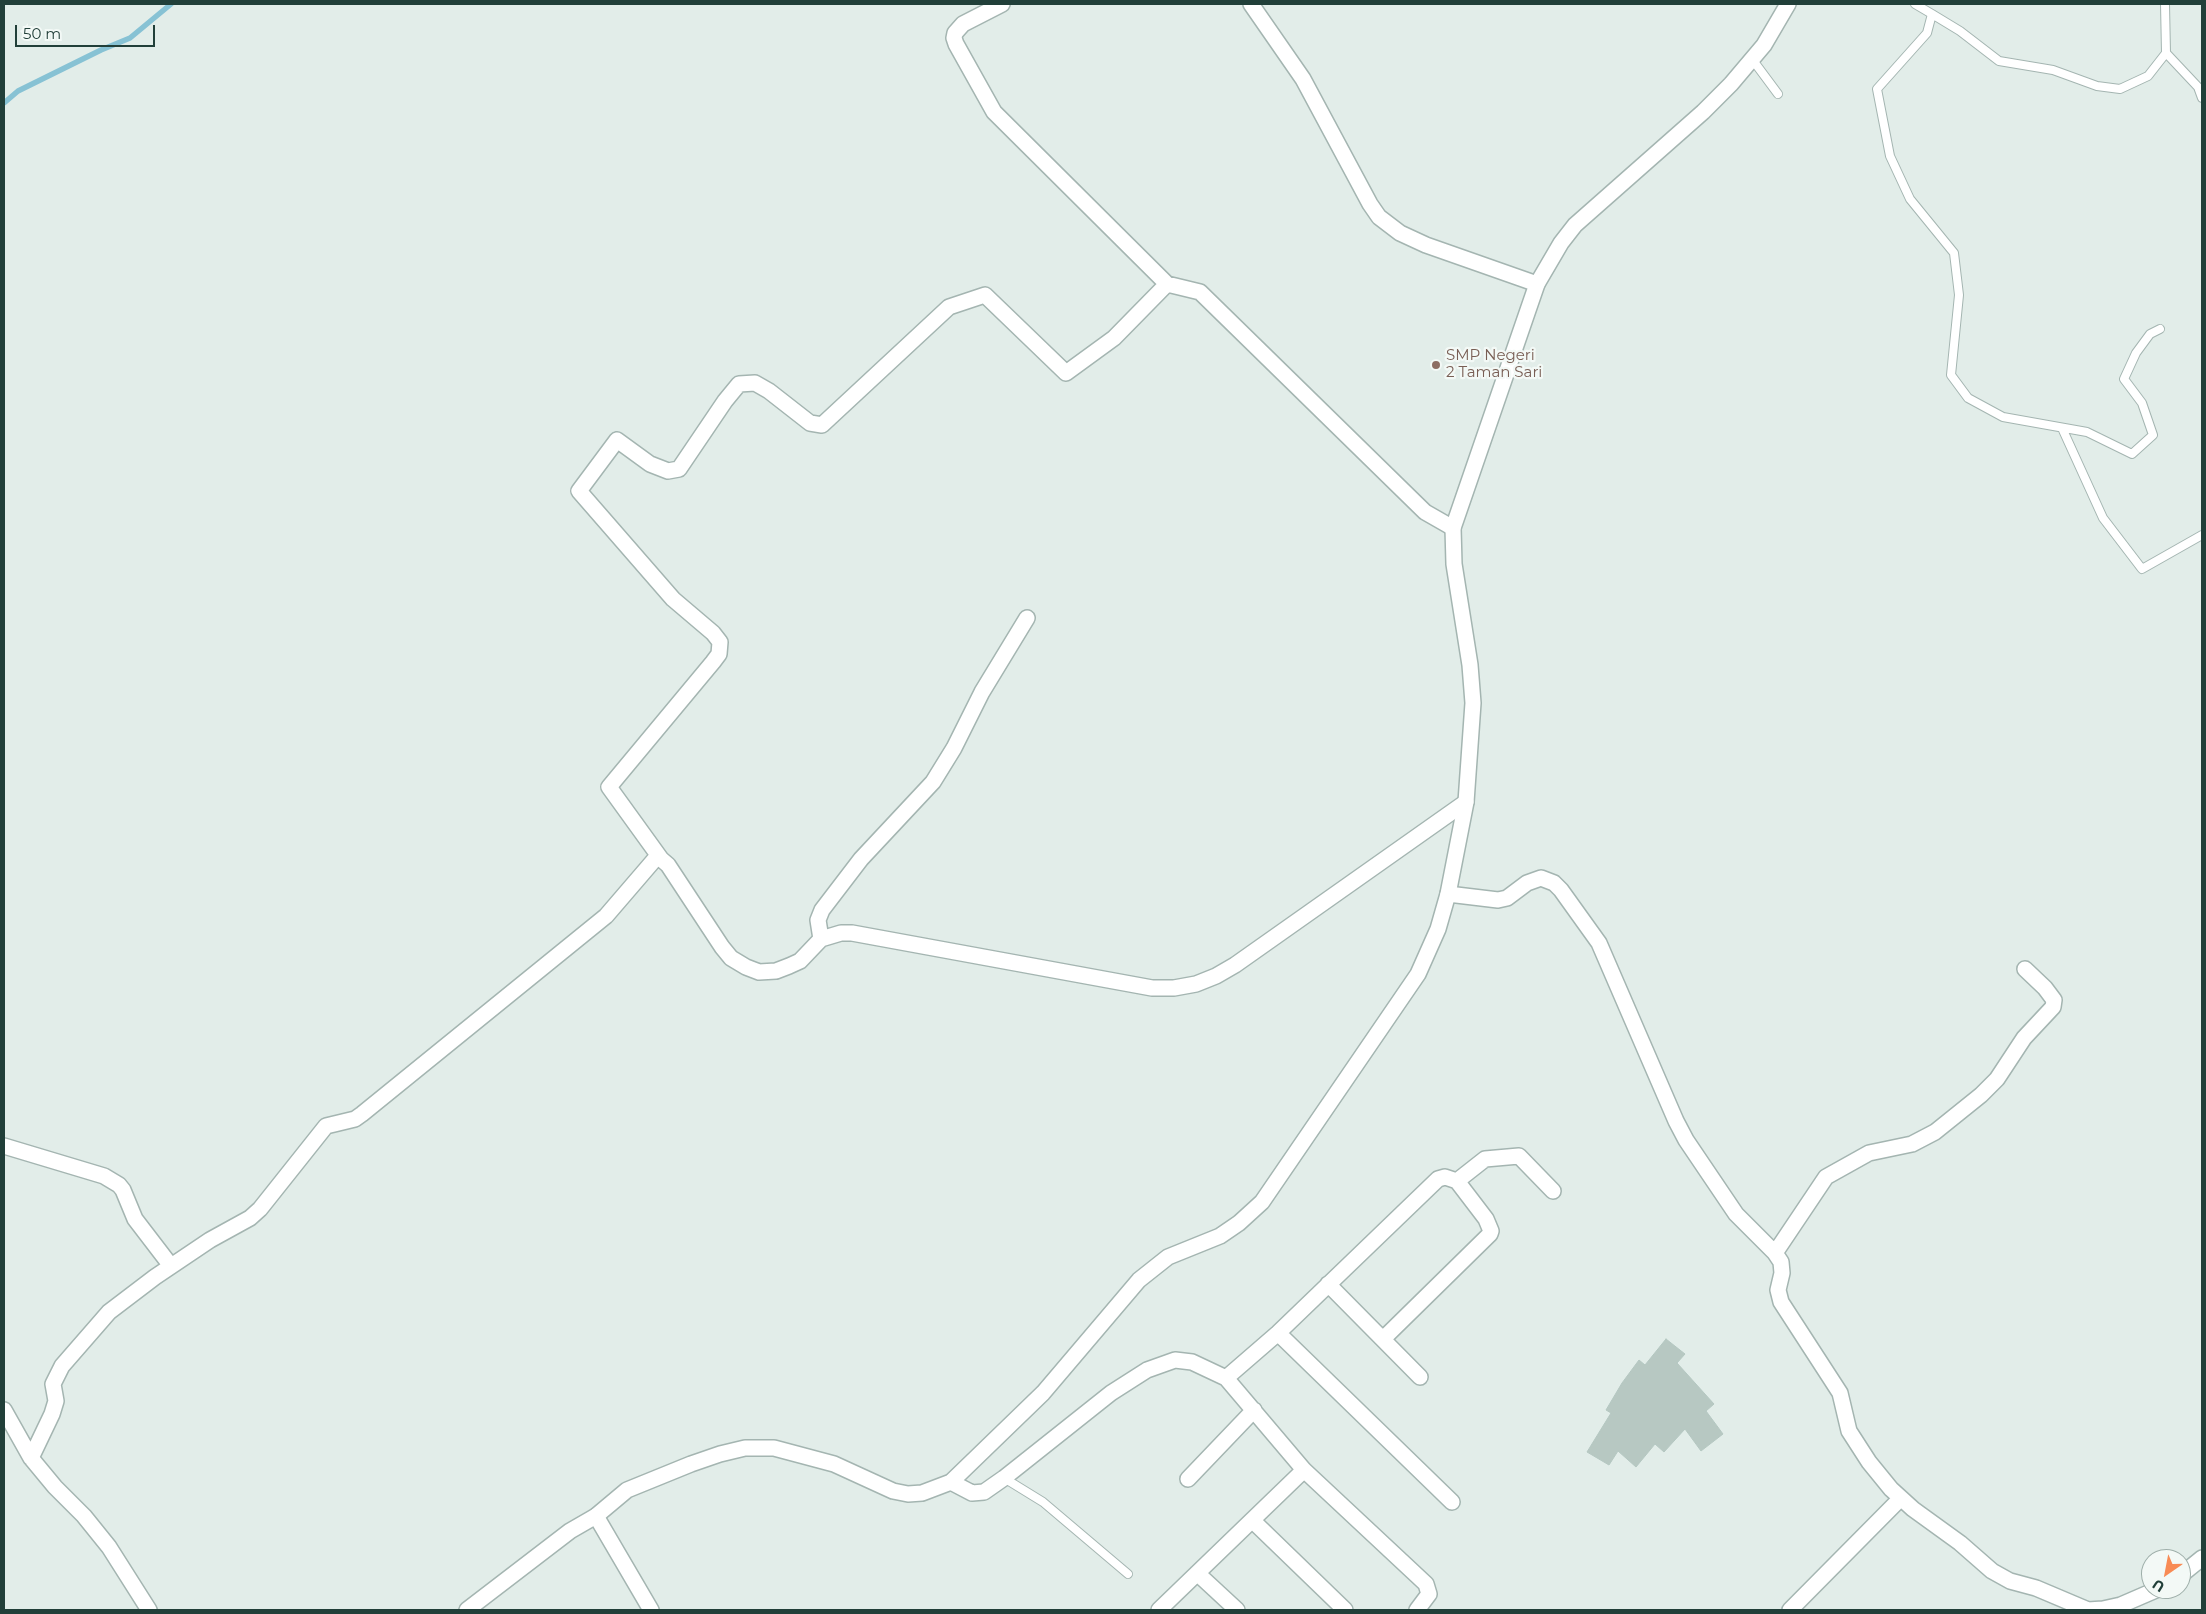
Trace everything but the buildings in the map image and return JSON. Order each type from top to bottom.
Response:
[{"type":"street","points":[[1002,4],[963,24],[955,32],[954,38],[994,112],[1167,284],[1200,292],[1425,512],[1453,528]]},
{"type":"street","points":[[1251,4],[1302,79],[1370,204],[1379,217],[1400,233],[1426,245],[1537,284]]},
{"type":"street","points":[[468,1610],[570,1531],[596,1516],[627,1490],[691,1464],[745,1448],[774,1448],[834,1464],[893,1491],[908,1494],[922,1493],[951,1482],[1043,1393],[1139,1280],[1168,1257],[1220,1236],[1239,1223],[1262,1202],[1418,974],[1430,950],[1448,894],[1466,802],[1473,702],[1467,646],[1454,564],[1453,528],[1537,284],[1560,243],[1575,225],[1703,112],[1764,45],[1788,4]]},
{"type":"street","points":[[1167,284],[1114,338],[1066,373],[985,295],[949,307],[822,425],[810,423],[756,383],[739,384],[679,469],[668,471],[650,464],[617,440],[579,491],[673,599],[720,642],[719,654],[714,662],[609,787],[661,859],[668,865],[722,947],[731,958],[746,967],[760,972],[776,972],[800,961],[821,939],[841,933],[852,933],[1152,988],[1174,988],[1196,984],[1216,976],[1235,965],[1466,802]]},
{"type":"street","points":[[821,939],[818,920],[822,910],[861,859],[932,782],[954,748],[982,692],[1027,618]]},
{"type":"street","points":[[31,1458],[52,1414],[56,1401],[53,1384],[62,1366],[109,1312],[210,1240],[250,1218],[326,1126],[355,1118],[362,1114],[606,916],[653,860],[661,859]]},
{"type":"street","points":[[1448,894],[1498,900],[1507,898],[1527,883],[1541,878],[1554,882],[1561,890],[1599,943],[1686,1140],[1736,1214],[1775,1253],[1783,1268],[1778,1290],[1781,1302],[1840,1393],[1845,1422],[1856,1443],[1880,1477],[1901,1498],[2001,1576],[2036,1588],[2088,1610],[2121,1605],[2141,1596]]},
{"type":"street","points":[[1775,1253],[1826,1177],[1870,1152],[1912,1144],[1935,1132],[1982,1095],[1998,1079],[2024,1038],[2054,1007],[2054,1000],[2045,988],[2025,969]]},
{"type":"street","points":[[4,1146],[104,1176],[119,1185],[135,1219],[171,1266]]},
{"type":"street","points":[[1457,1181],[1485,1159],[1520,1156],[1553,1191]]},
{"type":"street","points":[[1226,1378],[1278,1333],[1438,1179],[1446,1177],[1457,1181],[1486,1219],[1492,1231],[1383,1339]]},
{"type":"street","points":[[1328,1284],[1420,1377]]},
{"type":"street","points":[[1278,1333],[1452,1502]]},
{"type":"street","points":[[951,1482],[972,1493],[984,1492],[1111,1393],[1147,1370],[1175,1360],[1192,1362],[1226,1378],[1304,1470],[1426,1584],[1429,1594],[1417,1610]]},
{"type":"street","points":[[4,1410],[31,1458],[55,1487],[84,1516],[109,1548],[149,1610]]},
{"type":"street","points":[[1188,1479],[1254,1410]]},
{"type":"street","points":[[1159,1610],[1304,1470]]},
{"type":"street","points":[[1790,1610],[1901,1498]]},
{"type":"street","points":[[596,1516],[651,1610]]},
{"type":"street","points":[[1253,1521],[1345,1610]]},
{"type":"street","points":[[2191,1567],[2202,1558]]},
{"type":"street","points":[[1197,1573],[1237,1610]]},
{"type":"lane","points":[[1915,4],[1960,30],[1999,61],[2053,70],[2097,86],[2120,89],[2148,76],[2166,53],[2165,4]]},
{"type":"lane","points":[[1932,14],[1927,33],[1878,89],[1890,156],[1910,199],[1954,252],[1960,295],[1951,375],[1968,398],[2003,417],[2087,432],[2132,454],[2153,436],[2142,403],[2124,380],[2136,353],[2150,334],[2160,329]]},
{"type":"lane","points":[[2166,53],[2198,87],[2202,98]]},
{"type":"lane","points":[[1752,60],[1778,94]]},
{"type":"lane","points":[[2062,428],[2103,518],[2142,570],[2202,535]]},
{"type":"lane","points":[[1004,1478],[1043,1502],[1128,1574]]},
{"type":"waterway","points":[[4,103],[18,91],[101,50],[130,38],[171,4]]},
{"type":"place","name":"SMP Negeri 2 Taman Sari","points":[[1436,365]]}]
